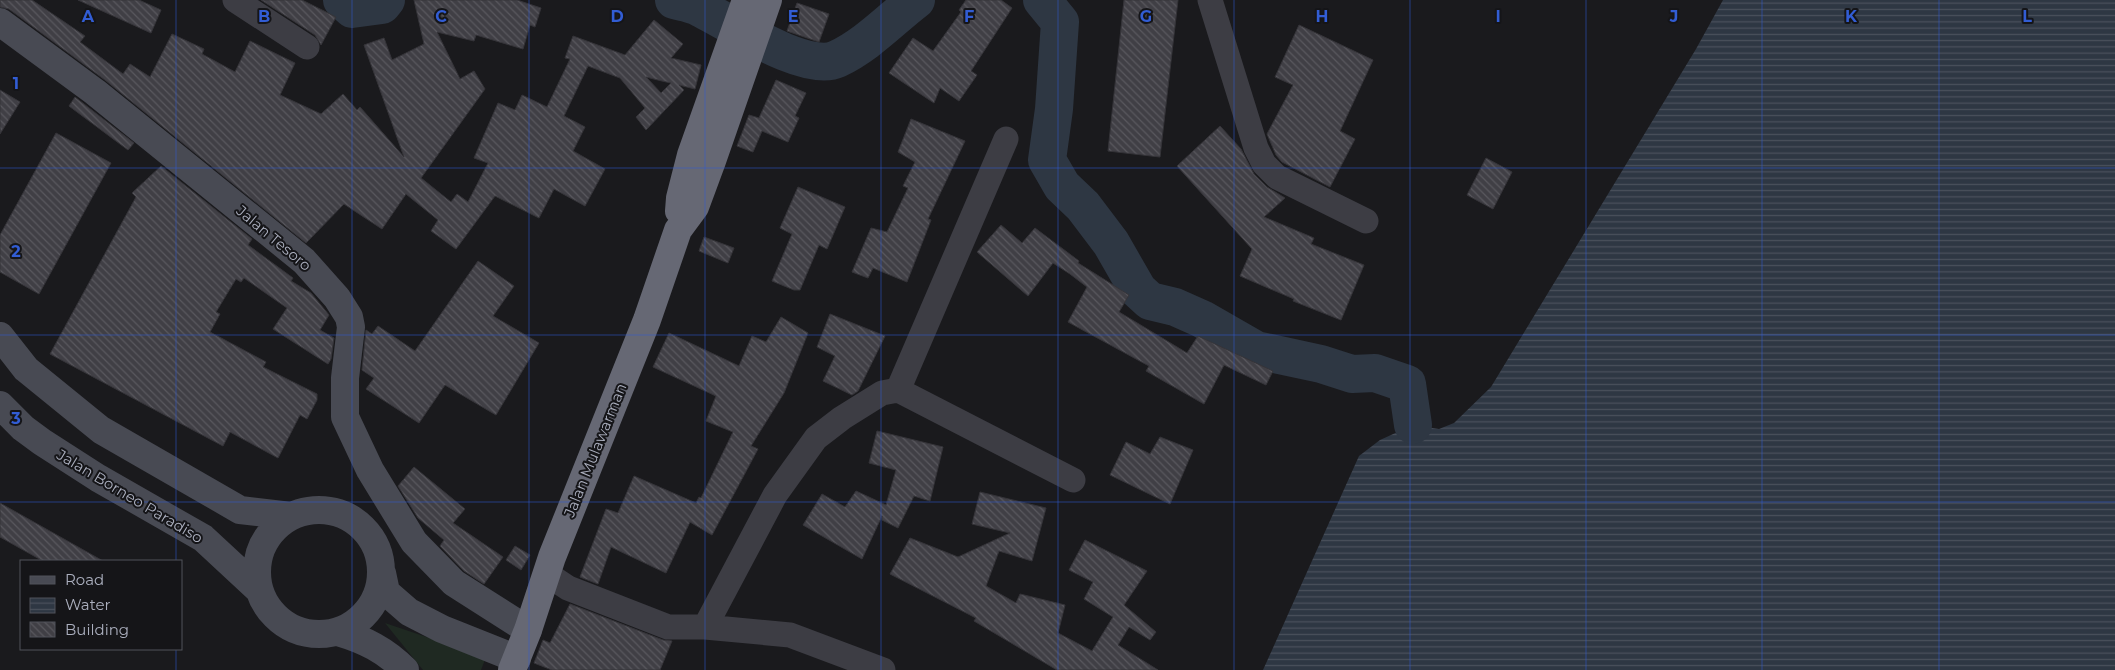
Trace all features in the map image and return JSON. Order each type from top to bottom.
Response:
[{"type":"highway","name":"Jalan Mulawarman","points":[[514,665],[547,574],[647,320],[678,230],[695,207],[734,65],[746,0]]},
{"type":"highway","name":"Jalan Mulawarman","points":[[734,65],[768,0]]},
{"type":"street","points":[[235,0],[306,47]]},
{"type":"street","points":[[1210,0],[1256,148],[1264,164],[1277,176],[1366,221]]},
{"type":"street","name":"Jalan Tesoro","points":[[0,22],[95,92],[304,261],[337,298],[349,317],[351,327],[346,378],[345,417],[370,470],[414,542],[454,583],[528,630]]},
{"type":"street","points":[[898,390],[1006,139]]},
{"type":"street","points":[[0,336],[26,369],[101,430],[240,510],[291,516]]},
{"type":"street","points":[[705,627],[775,495],[816,438],[842,418],[882,393],[898,390],[1073,480]]},
{"type":"street","name":"Jalan Borneo Paradiso","points":[[0,405],[23,428],[42,442],[122,492],[202,538],[258,590]]},
{"type":"street","points":[[382,573],[380,588],[374,603],[364,616],[338,632],[318,635],[298,632],[281,622],[267,608],[258,590],[256,568],[262,547],[274,529],[291,516],[312,510],[333,511],[353,519],[368,533],[378,552],[386,592],[409,612],[514,665]]},
{"type":"street","points":[[547,574],[568,588],[668,627],[705,627],[790,635],[883,670]]},
{"type":"street","points":[[338,632],[377,647],[392,656],[405,670]]},
{"type":"shaded area","points":[[385,623],[486,657],[481,670],[423,670]]},
{"type":"water","points":[[1723,0],[2115,0],[2115,670],[1263,670],[1359,456],[1380,440],[1413,425],[1439,429],[1454,423],[1491,387],[1696,49]]},
{"type":"building","points":[[0,0],[32,0],[85,36],[80,42],[123,74],[130,64],[150,77],[172,34],[204,49],[202,54],[235,72],[250,41],[295,63],[280,95],[321,114],[343,94],[357,110],[360,107],[404,157],[364,45],[384,38],[392,60],[424,44],[414,0],[517,0],[541,8],[535,27],[530,25],[523,49],[476,35],[474,41],[437,32],[460,79],[474,71],[485,89],[421,178],[451,202],[457,194],[468,202],[488,163],[474,158],[498,103],[515,110],[522,95],[547,107],[570,59],[565,58],[573,36],[625,55],[654,20],[683,44],[671,58],[701,65],[695,89],[679,85],[684,90],[646,130],[636,117],[645,108],[620,78],[588,66],[564,116],[585,127],[573,151],[605,169],[585,206],[554,189],[539,218],[495,196],[456,249],[431,231],[438,220],[406,194],[382,229],[344,204],[306,243],[105,80],[9,9],[0,7]],"holes":[[[646,77],[671,83],[661,93]]]},
{"type":"building","points":[[78,0],[139,0],[161,10],[151,33]]},
{"type":"building","points":[[261,0],[302,0],[336,17],[321,45],[315,35]]},
{"type":"building","points":[[966,0],[1001,0],[1012,8],[971,71],[977,75],[959,101],[940,88],[934,103],[889,73],[913,38],[933,51],[961,12],[959,10]]},
{"type":"building","points":[[1124,0],[1178,0],[1160,157],[1108,151]]},
{"type":"building","points":[[797,3],[829,14],[819,42],[787,31]]},
{"type":"building","points":[[1299,25],[1373,60],[1340,131],[1355,139],[1330,187],[1282,162],[1276,155],[1267,134],[1293,85],[1275,77]]},
{"type":"building","points":[[776,80],[806,93],[795,116],[799,118],[788,142],[762,131],[753,152],[737,146],[749,115],[759,118]]},
{"type":"building","points":[[0,90],[20,102],[0,134]]},
{"type":"building","points":[[75,97],[134,143],[128,150],[69,106]]},
{"type":"building","points":[[911,119],[965,141],[928,219],[931,220],[907,282],[873,268],[868,278],[852,272],[871,228],[887,232],[908,188],[903,186],[915,162],[898,152]]},
{"type":"building","points":[[1220,126],[1241,149],[1254,174],[1267,187],[1285,198],[1264,217],[1314,238],[1311,244],[1364,265],[1341,320],[1293,301],[1294,299],[1240,276],[1252,249],[1177,166]]},
{"type":"building","points":[[56,133],[111,163],[39,294],[0,272],[0,235]]},
{"type":"building","points":[[1486,158],[1512,172],[1493,209],[1467,195]]},
{"type":"building","points":[[161,166],[252,239],[248,245],[293,278],[291,281],[311,293],[329,315],[320,330],[334,338],[331,359],[328,364],[273,329],[287,308],[244,278],[241,282],[236,279],[216,312],[220,314],[210,332],[266,362],[263,367],[317,394],[317,400],[307,419],[300,415],[278,458],[230,432],[223,446],[50,354],[136,197],[132,193]]},
{"type":"building","points":[[798,187],[845,207],[827,249],[819,245],[800,290],[794,290],[772,281],[792,234],[780,228]]},
{"type":"building","points":[[1001,225],[1022,243],[1035,228],[1079,261],[1078,263],[1129,295],[1119,312],[1187,353],[1198,336],[1273,371],[1266,385],[1224,365],[1204,404],[1146,371],[1149,366],[1068,322],[1087,287],[1070,274],[1053,263],[1028,296],[977,252]]},
{"type":"building","points":[[704,237],[734,248],[728,263],[699,251]]},
{"type":"building","points":[[478,261],[514,286],[493,316],[539,343],[496,415],[445,385],[419,423],[366,389],[374,378],[362,370],[366,330],[372,334],[378,326],[415,351]]},
{"type":"building","points":[[830,314],[885,336],[858,391],[852,395],[823,381],[835,356],[817,347]]},
{"type":"building","points":[[781,317],[808,333],[784,393],[751,446],[758,449],[712,535],[690,522],[666,573],[611,547],[598,584],[580,577],[606,509],[618,513],[634,476],[696,503],[699,497],[701,498],[733,432],[706,421],[716,396],[653,367],[669,333],[739,366],[752,336],[766,342]]},
{"type":"building","points":[[877,431],[943,447],[930,501],[914,496],[898,528],[882,520],[882,516],[862,559],[803,525],[822,494],[845,507],[856,491],[886,505],[896,470],[869,463]]},
{"type":"building","points":[[1160,437],[1193,450],[1170,504],[1110,475],[1126,442],[1150,454]]},
{"type":"building","points":[[414,467],[465,509],[453,523],[503,557],[484,584],[464,571],[440,546],[444,540],[418,518],[398,486]]},
{"type":"building","points":[[980,492],[1046,508],[1032,561],[999,551],[986,586],[1016,603],[1020,594],[1065,605],[1058,633],[1092,651],[1113,617],[1084,599],[1093,582],[1069,570],[1085,540],[1147,571],[1124,605],[1156,632],[1150,640],[1129,627],[1118,645],[1158,670],[1057,670],[974,621],[976,618],[890,574],[910,538],[958,557],[1010,533],[972,524]]},
{"type":"building","points":[[0,503],[101,560],[41,560],[0,537]]},
{"type":"building","points":[[515,546],[530,555],[521,570],[506,560]]},
{"type":"building","points":[[570,604],[663,640],[672,641],[660,670],[552,670],[534,663],[543,640],[550,643]]},
{"type":"waterway","points":[[342,0],[352,9],[382,5],[386,0]]},
{"type":"waterway","points":[[674,0],[696,6],[786,53],[823,62],[837,59],[858,47],[916,0]]},
{"type":"waterway","points":[[1042,0],[1060,22],[1054,109],[1047,160],[1062,186],[1083,206],[1111,243],[1138,290],[1150,301],[1175,307],[1202,319],[1256,350],[1321,364],[1352,374],[1375,373],[1407,384],[1413,425]]}]
